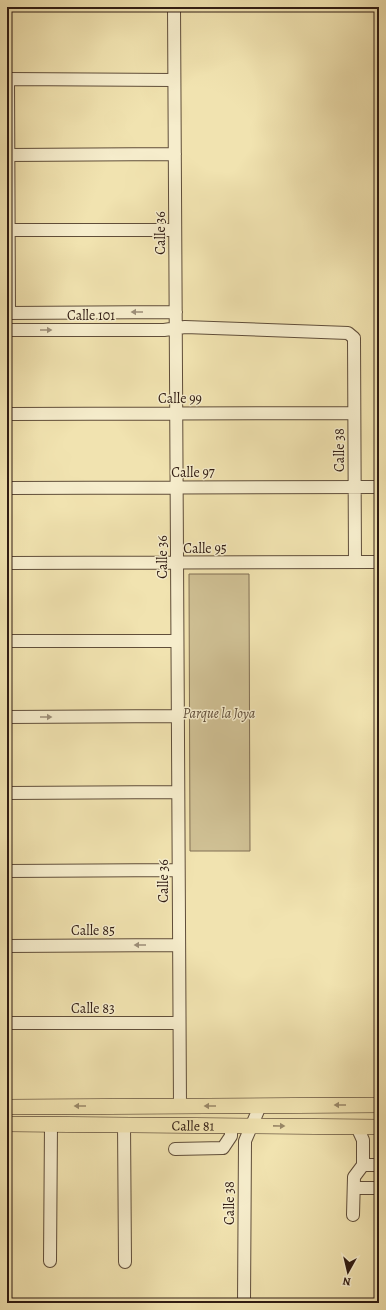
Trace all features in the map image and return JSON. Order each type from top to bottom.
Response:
[{"type":"main road","points":[[357,1127],[358,1105]]},
{"type":"main road","name":"Calle 81","points":[[7,1107],[379,1105]]},
{"type":"main road","name":"Calle 81","points":[[7,1124],[124,1124],[379,1128]]},
{"type":"street","name":"Calle 36","points":[[174,7],[180,1106]]},
{"type":"street","points":[[8,313],[8,79],[174,80]]},
{"type":"street","points":[[8,155],[175,154]]},
{"type":"street","points":[[8,230],[175,230]]},
{"type":"street","name":"Calle 101","points":[[8,313],[176,312]]},
{"type":"street","name":"Calle 101","points":[[7,330],[164,330],[185,327],[348,333],[354,338]]},
{"type":"street","name":"Calle 38","points":[[354,338],[355,562]]},
{"type":"street","name":"Calle 99","points":[[7,414],[354,413]]},
{"type":"street","name":"Calle 97","points":[[7,488],[379,487]]},
{"type":"street","name":"Calle 95","points":[[7,563],[379,562]]},
{"type":"street","points":[[7,641],[177,640]]},
{"type":"street","points":[[7,717],[178,716]]},
{"type":"street","points":[[7,793],[178,792]]},
{"type":"street","points":[[7,871],[178,870]]},
{"type":"street","name":"Calle 85","points":[[7,946],[179,945]]},
{"type":"street","name":"Calle 83","points":[[7,1023],[179,1023]]},
{"type":"street","name":"Calle 38","points":[[244,1303],[245,1141],[260,1106]]},
{"type":"street","points":[[50,1261],[51,1124]]},
{"type":"street","points":[[124,1124],[125,1262]]},
{"type":"street","points":[[175,1149],[223,1148],[231,1136],[231,1126]]},
{"type":"street","points":[[353,1215],[354,1177],[363,1165],[363,1140],[357,1127]]},
{"type":"street","points":[[363,1165],[379,1165]]},
{"type":"street","points":[[354,1188],[379,1188]]},
{"type":"green space","name":"Parque la Joya","points":[[189,574],[249,574],[250,851],[190,851]]}]
